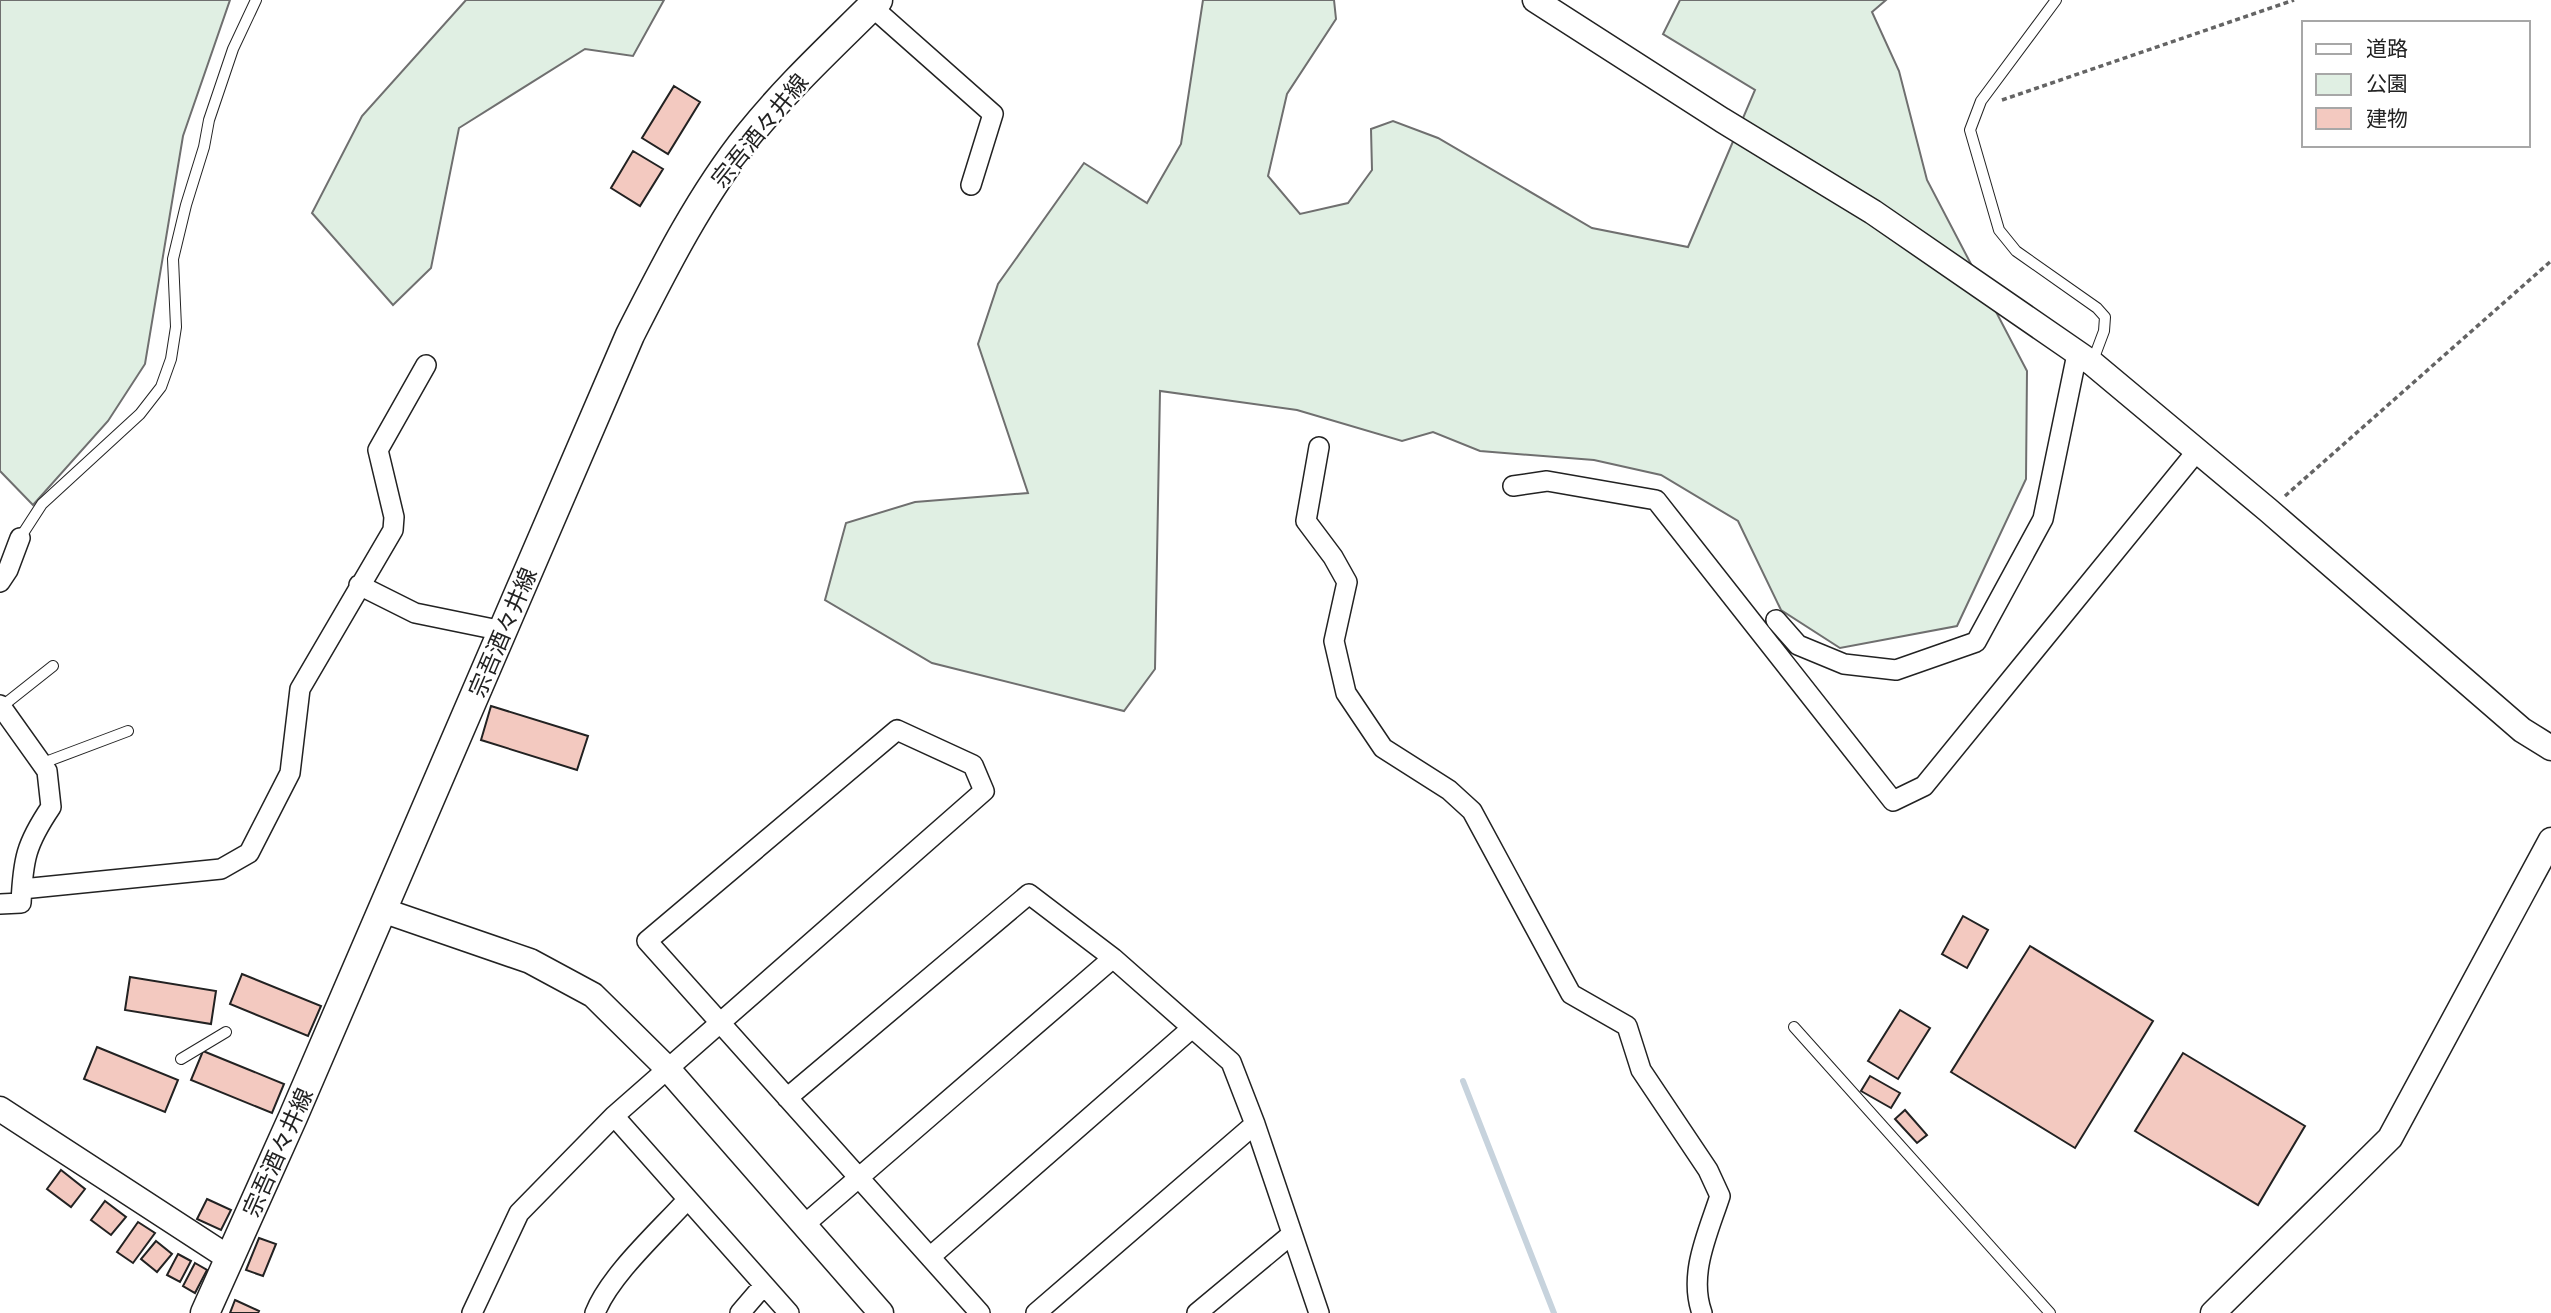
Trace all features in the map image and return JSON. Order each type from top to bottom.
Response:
[{"type":"main road","name":"宗吾酒々井線","points":[[205,1313],[630,335],[665,266],[707,195],[748,135],[800,76],[875,3]]},
{"type":"street","points":[[1535,0],[1722,120],[1873,212],[2085,359],[2268,510],[2522,730],[2551,748]]},
{"type":"street","points":[[875,3],[993,114],[971,185]]},
{"type":"street","points":[[1776,620],[1798,645],[1844,664],[1896,670],[1976,642],[2043,519],[2085,359]]},
{"type":"street","points":[[22,889],[221,869],[249,853],[290,773],[300,688],[393,530],[394,517],[378,450],[426,365]]},
{"type":"street","points":[[1319,447],[1306,521],[1333,557],[1347,582],[1334,641],[1346,693],[1383,748],[1449,790],[1472,811],[1571,994],[1627,1026],[1641,1070],[1708,1170],[1720,1196],[1697,1269],[1697,1299],[1702,1313]]},
{"type":"street","points":[[1513,486],[1547,481],[1656,500],[1894,801],[1924,786],[2197,451]]},
{"type":"street","points":[[0,582],[8,570],[20,538]]},
{"type":"street","points":[[359,585],[415,613],[503,631]]},
{"type":"street","points":[[0,904],[21,903],[23,870],[33,834],[51,807],[47,771],[1,707]]},
{"type":"street","points":[[472,1313],[519,1213],[614,1116],[667,1068],[719,1023],[984,791],[973,765],[897,730],[647,942],[719,1023],[980,1313]]},
{"type":"street","points":[[2213,1313],[2390,1138],[2551,840]]},
{"type":"street","points":[[787,1098],[1029,894],[1113,958],[1231,1062],[1255,1124],[1319,1313]]},
{"type":"street","points":[[382,910],[530,961],[593,995],[667,1068],[881,1313]]},
{"type":"street","points":[[804,1225],[1113,958]]},
{"type":"street","points":[[930,1257],[1192,1028]]},
{"type":"street","points":[[0,1109],[229,1258]]},
{"type":"street","points":[[614,1116],[789,1313]]},
{"type":"street","points":[[1036,1313],[1255,1124]]},
{"type":"street","points":[[595,1313],[599,1302],[632,1260],[687,1200]]},
{"type":"street","points":[[1197,1313],[1292,1234]]},
{"type":"street","points":[[740,1313],[764,1285]]},
{"type":"lane","points":[[20,538],[43,504],[140,414],[161,387],[176,327],[173,259],[186,205],[204,147],[209,120],[233,49],[256,0]]},
{"type":"lane","points":[[2056,0],[1981,101],[1970,130],[1999,230],[2016,251],[2097,308],[2105,317],[2104,331],[2085,359]]},
{"type":"lane","points":[[1,707],[53,666]]},
{"type":"lane","points":[[43,763],[128,731]]},
{"type":"lane","points":[[1794,1027],[2050,1313]]},
{"type":"lane","points":[[181,1059],[226,1032]]},
{"type":"path","points":[[1978,108],[2294,0]]},
{"type":"path","points":[[2268,510],[2551,261]]},
{"type":"green space","points":[[0,0],[230,0],[183,136],[145,364],[108,421],[33,505],[0,471]]},
{"type":"green space","points":[[466,0],[664,0],[633,56],[585,49],[459,128],[431,268],[393,305],[312,213],[362,116]]},
{"type":"green space","points":[[1203,0],[1334,0],[1336,19],[1287,94],[1268,176],[1300,214],[1348,203],[1372,170],[1371,129],[1393,121],[1438,138],[1592,228],[1688,247],[1755,90],[1663,34],[1680,0],[1886,0],[1872,12],[1899,71],[1927,180],[2027,371],[2026,479],[1957,626],[1840,648],[1781,610],[1738,521],[1661,475],[1594,460],[1480,451],[1433,432],[1402,441],[1297,410],[1160,391],[1155,669],[1124,711],[932,663],[825,600],[846,523],[915,502],[1028,493],[978,344],[998,284],[1084,163],[1147,203],[1181,144]]},
{"type":"building","points":[[674,86],[700,102],[668,154],[642,138]]},
{"type":"building","points":[[633,151],[663,169],[640,206],[611,188]]},
{"type":"building","points":[[491,706],[588,736],[577,770],[481,740]]},
{"type":"building","points":[[1963,916],[1988,930],[1967,968],[1942,954]]},
{"type":"building","points":[[2030,946],[2153,1021],[2075,1148],[1951,1072]]},
{"type":"building","points":[[242,974],[321,1006],[308,1036],[230,1004]]},
{"type":"building","points":[[130,977],[216,991],[211,1024],[125,1010]]},
{"type":"building","points":[[1900,1010],[1930,1028],[1898,1079],[1868,1061]]},
{"type":"building","points":[[97,1047],[178,1080],[165,1112],[84,1079]]},
{"type":"building","points":[[203,1051],[284,1084],[272,1113],[191,1080]]},
{"type":"building","points":[[2183,1053],[2305,1126],[2258,1205],[2135,1131]]},
{"type":"building","points":[[1870,1076],[1900,1093],[1891,1108],[1861,1091]]},
{"type":"building","points":[[1905,1110],[1927,1135],[1917,1143],[1895,1119]]},
{"type":"building","points":[[61,1170],[85,1189],[71,1207],[47,1189]]},
{"type":"building","points":[[207,1199],[231,1210],[221,1230],[197,1219]]},
{"type":"building","points":[[105,1201],[126,1217],[111,1235],[91,1220]]},
{"type":"building","points":[[138,1222],[155,1233],[133,1263],[117,1252]]},
{"type":"building","points":[[259,1238],[276,1244],[263,1276],[246,1270]]},
{"type":"building","points":[[156,1241],[172,1254],[157,1272],[141,1259]]},
{"type":"building","points":[[178,1254],[191,1261],[180,1282],[167,1275]]},
{"type":"building","points":[[195,1263],[207,1270],[195,1293],[183,1286]]},
{"type":"building","points":[[235,1300],[259,1311],[258,1313],[230,1313]]},
{"type":"waterway","points":[[1463,1081],[1554,1313]]}]
